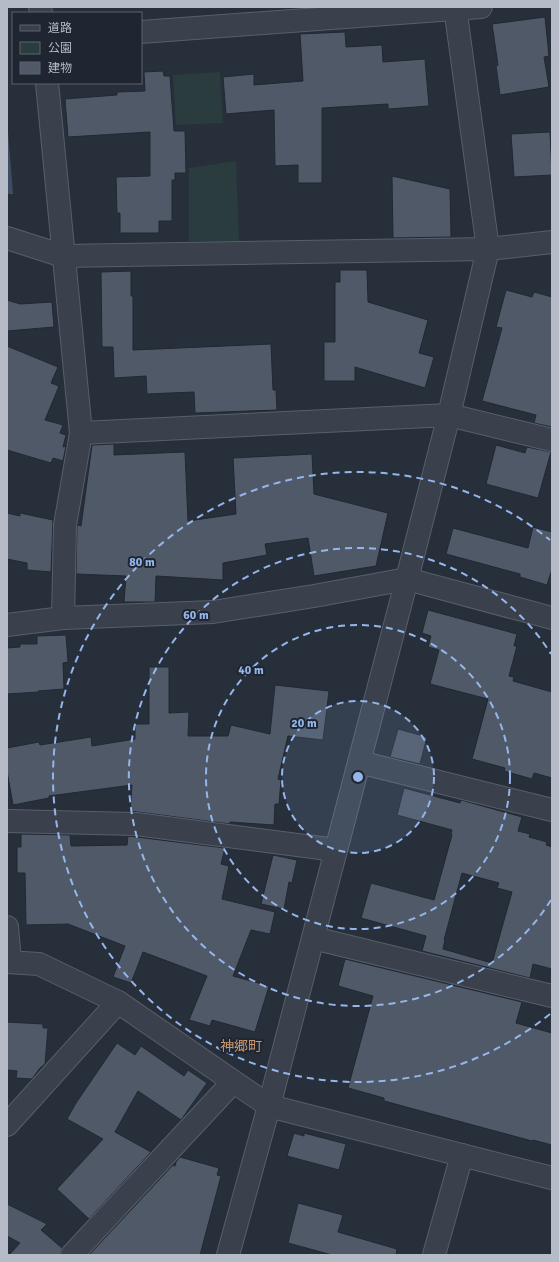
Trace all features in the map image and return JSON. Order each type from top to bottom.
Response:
[{"type":"street","points":[[142,32],[482,7]]},
{"type":"street","points":[[228,1255],[269,1106],[407,579],[449,415],[488,249],[455,8]]},
{"type":"street","points":[[47,84],[81,433],[65,525],[63,618]]},
{"type":"street","points":[[7,238],[63,256],[488,249],[552,242]]},
{"type":"street","points":[[81,433],[449,415],[552,440]]},
{"type":"street","points":[[7,625],[63,618],[212,612],[314,596],[407,579],[552,618]]},
{"type":"street","points":[[359,762],[552,810]]},
{"type":"street","points":[[7,821],[136,824],[336,850]]},
{"type":"street","points":[[7,927],[8,962],[40,964],[118,1002],[232,1082],[269,1106],[552,1178]]},
{"type":"street","points":[[313,938],[552,996]]},
{"type":"street","points":[[7,1125],[118,1002]]},
{"type":"street","points":[[72,1255],[232,1082]]},
{"type":"street","points":[[434,1255],[462,1155]]},
{"type":"green space","points":[[220,72],[223,123],[176,125],[173,75]]},
{"type":"green space","points":[[236,161],[239,241],[189,241],[189,168]]},
{"type":"water","points":[[7,119],[13,194],[7,194]]},
{"type":"building","points":[[545,17],[549,56],[544,57],[549,87],[500,95],[496,66],[498,65],[492,24]]},
{"type":"building","points":[[345,32],[346,47],[382,45],[383,62],[425,59],[429,106],[388,109],[388,104],[322,108],[322,183],[298,183],[298,165],[275,166],[274,110],[226,114],[223,77],[254,74],[254,85],[303,81],[300,34]]},
{"type":"building","points":[[163,71],[164,76],[170,76],[174,131],[185,131],[186,173],[175,173],[175,180],[172,180],[172,221],[159,221],[159,233],[120,233],[120,213],[117,213],[116,177],[150,176],[150,132],[68,137],[65,99],[117,95],[117,92],[145,91],[144,72]]},
{"type":"building","points":[[550,132],[552,175],[514,177],[511,134]]},
{"type":"building","points":[[392,176],[450,189],[451,237],[393,238]]},
{"type":"building","points":[[340,270],[367,270],[368,302],[428,320],[419,353],[434,357],[425,388],[355,367],[355,381],[324,381],[324,342],[335,342],[335,282],[340,282]]},
{"type":"building","points":[[131,271],[131,296],[133,296],[133,350],[271,344],[273,390],[276,390],[277,410],[195,413],[194,392],[147,394],[146,376],[114,378],[113,347],[102,347],[101,272]]},
{"type":"building","points":[[506,290],[532,297],[534,292],[552,297],[552,427],[534,423],[536,415],[482,401],[502,328],[496,327]]},
{"type":"building","points":[[7,300],[20,304],[52,302],[54,327],[7,331]]},
{"type":"building","points":[[7,346],[58,367],[51,383],[59,386],[45,420],[63,425],[60,433],[66,435],[63,447],[66,446],[63,461],[53,458],[51,463],[7,450]]},
{"type":"building","points":[[114,444],[114,455],[185,452],[188,521],[236,514],[233,458],[312,454],[314,494],[388,513],[376,566],[314,576],[308,538],[265,544],[267,555],[223,563],[223,580],[156,576],[155,602],[124,602],[126,576],[76,574],[77,526],[81,526],[92,445]]},
{"type":"building","points":[[496,445],[525,453],[527,447],[551,452],[538,498],[486,484]]},
{"type":"building","points":[[7,513],[20,516],[20,513],[53,520],[51,572],[27,570],[27,563],[7,559]]},
{"type":"building","points":[[533,527],[552,532],[552,569],[547,585],[520,577],[520,574],[446,554],[453,528],[528,548]]},
{"type":"building","points":[[428,610],[517,634],[514,646],[517,646],[509,676],[514,677],[513,681],[552,692],[552,778],[534,773],[532,779],[504,771],[505,768],[472,759],[488,699],[430,684],[439,650],[428,647],[431,636],[422,633]]},
{"type":"building","points":[[66,635],[68,662],[63,663],[64,689],[7,694],[7,648],[20,647],[20,644],[37,644],[37,636]]},
{"type":"building","points":[[149,667],[169,667],[169,713],[189,712],[188,736],[228,736],[231,725],[270,734],[275,685],[329,691],[323,740],[288,736],[278,779],[281,780],[279,804],[275,804],[274,825],[230,822],[230,824],[130,811],[132,785],[49,796],[49,798],[13,805],[7,771],[7,748],[39,742],[40,745],[91,737],[92,746],[135,739],[135,724],[149,724]]},
{"type":"building","points":[[398,729],[427,737],[420,764],[390,757]]},
{"type":"building","points":[[404,788],[460,803],[461,800],[522,817],[518,831],[530,834],[529,837],[547,842],[546,845],[552,847],[552,969],[533,964],[530,978],[422,951],[426,936],[361,918],[371,883],[434,900],[452,835],[452,830],[397,815]],"holes":[[[462,873],[499,883],[497,888],[512,892],[492,963],[443,949],[444,940]]]},
{"type":"building","points":[[21,834],[70,835],[71,846],[127,845],[128,836],[225,848],[221,864],[229,866],[222,899],[275,912],[270,934],[251,930],[233,976],[269,986],[255,1032],[212,1020],[210,1026],[189,1020],[207,976],[143,952],[131,983],[113,977],[125,946],[68,924],[26,925],[25,873],[17,873],[17,847],[21,847]]},
{"type":"building","points":[[273,855],[297,860],[292,883],[289,882],[284,909],[261,904]]},
{"type":"building","points":[[345,959],[522,1002],[516,1023],[552,1033],[552,1145],[384,1101],[384,1098],[348,1088],[373,996],[338,986]]},
{"type":"building","points":[[7,1022],[43,1024],[43,1028],[48,1028],[45,1064],[32,1079],[16,1078],[17,1071],[7,1070]]},
{"type":"building","points":[[117,1043],[135,1055],[141,1046],[184,1076],[188,1070],[207,1083],[181,1120],[138,1091],[115,1132],[151,1152],[89,1219],[57,1189],[103,1139],[67,1119],[76,1103]]},
{"type":"building","points":[[294,1133],[304,1136],[304,1133],[346,1144],[339,1170],[287,1156]]},
{"type":"building","points":[[180,1157],[219,1168],[217,1175],[221,1176],[200,1255],[89,1255],[173,1165],[175,1166]]},
{"type":"building","points":[[298,1203],[343,1215],[338,1232],[397,1249],[396,1255],[332,1255],[288,1243]]},
{"type":"building","points":[[7,1204],[47,1224],[41,1230],[62,1248],[60,1255],[9,1255],[20,1243],[7,1236]]},
{"type":"district","name":"神郷町","points":[[241,1046]]}]
